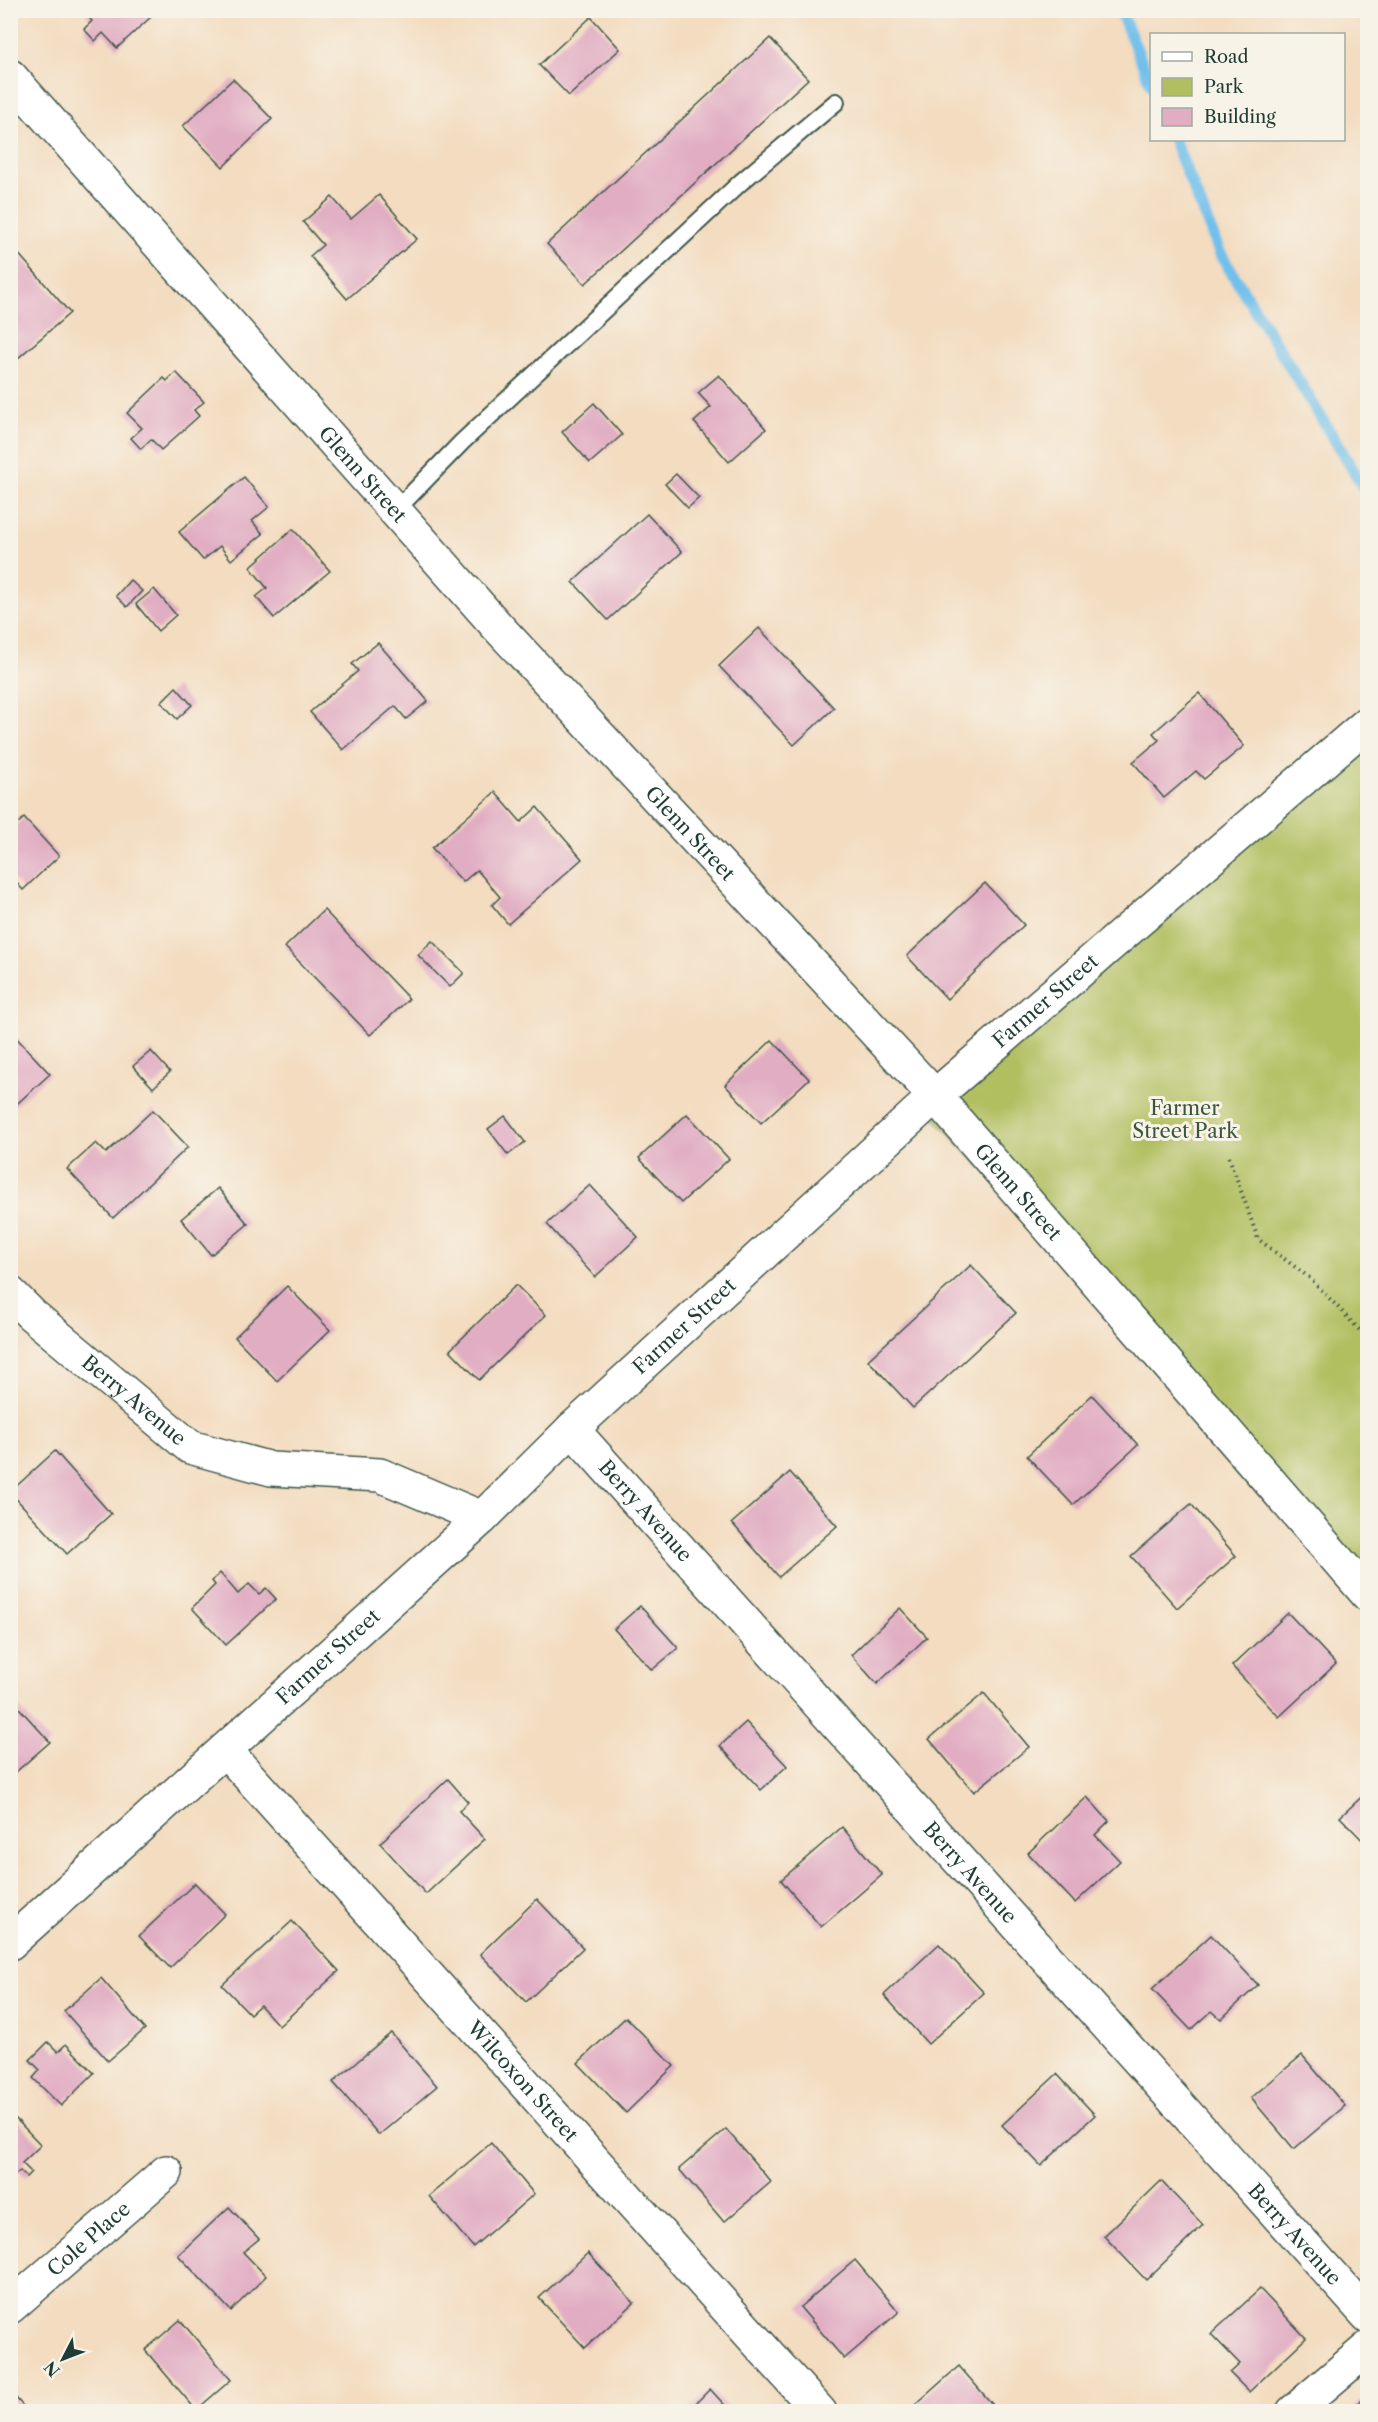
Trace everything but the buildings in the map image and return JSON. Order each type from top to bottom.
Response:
[{"type":"street","name":"Glenn Street","points":[[10,76],[512,642],[935,1096],[1368,1595]]},
{"type":"street","name":"Farmer Street","points":[[10,1943],[226,1751],[482,1518],[572,1429],[935,1096],[1368,723]]},
{"type":"street","name":"Berry Avenue","points":[[10,1293],[31,1314],[190,1448],[271,1469],[380,1474],[482,1518]]},
{"type":"street","name":"Berry Avenue","points":[[572,1429],[1368,2316]]},
{"type":"street","name":"Wilcoxon Street","points":[[226,1751],[820,2412]]},
{"type":"street","name":"Cole Place","points":[[10,2307],[165,2172]]},
{"type":"street","points":[[1293,2412],[1368,2348]]},
{"type":"lane","points":[[395,511],[462,442],[741,182],[836,102]]},
{"type":"path","points":[[1228,1157],[1258,1239],[1311,1279],[1368,1340]]},
{"type":"green space","name":"Farmer Street Park","points":[[1367,712],[1367,1578],[924,1107]]},
{"type":"waterway","points":[[1120,10],[1150,81]]},
{"type":"waterway","points":[[1174,141],[1220,253],[1368,494]]}]
